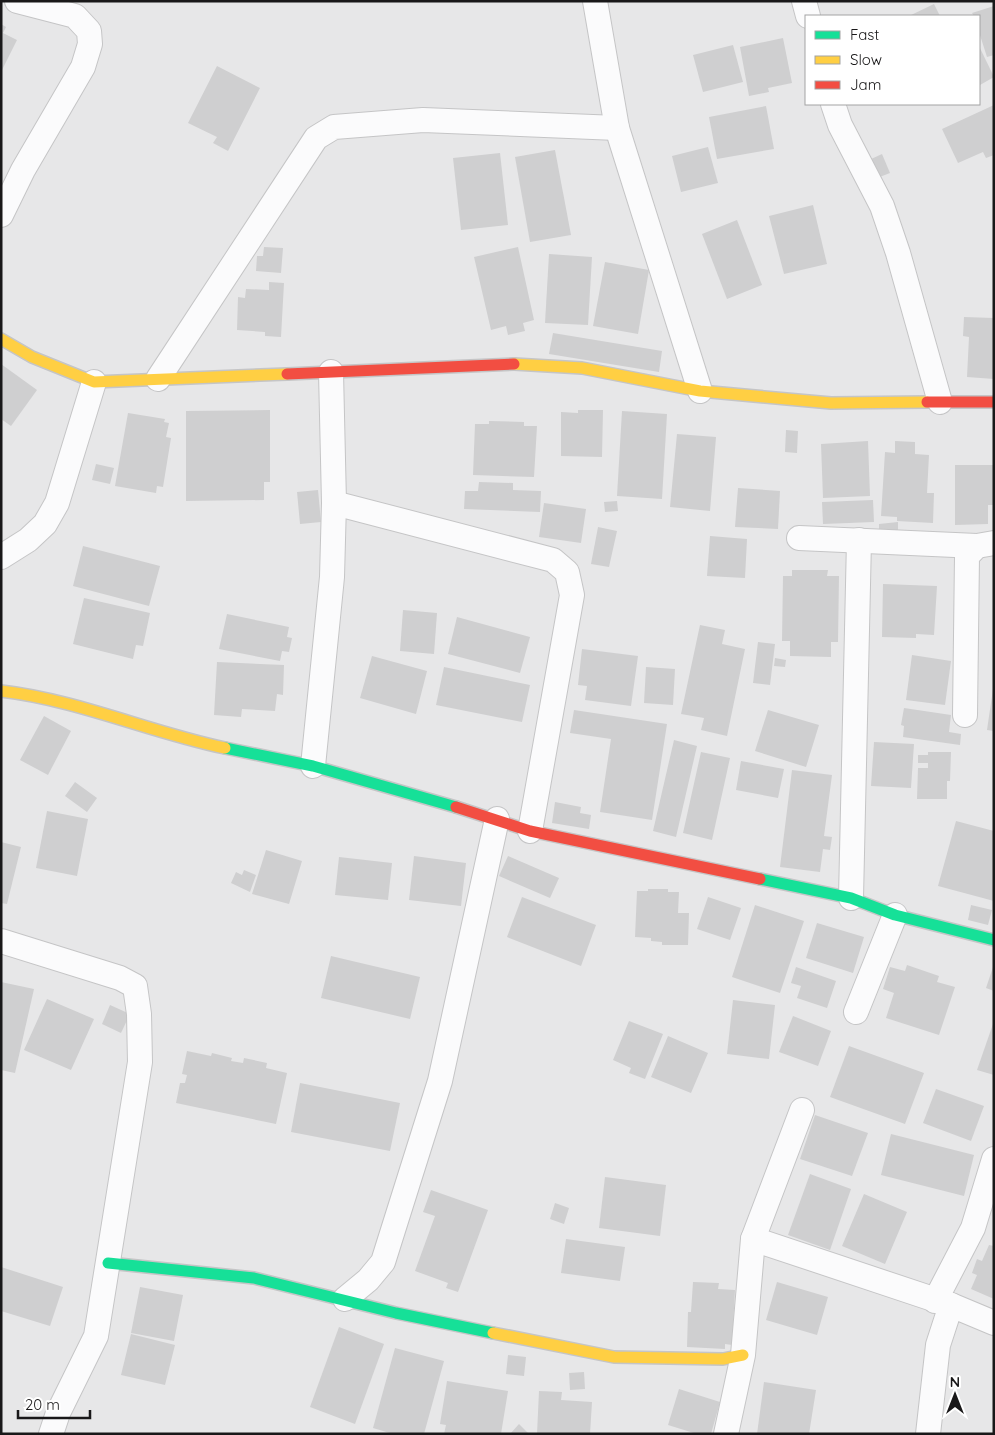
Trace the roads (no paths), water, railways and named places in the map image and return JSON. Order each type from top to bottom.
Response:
[{"type":"street","points":[[1,215],[23,170],[83,67],[90,44],[89,32],[80,9],[17,1]]},
{"type":"street","points":[[595,1],[617,128],[700,391]]},
{"type":"street","points":[[804,1],[808,15]]},
{"type":"street","points":[[833,105],[840,125],[882,206],[898,253],[940,402]]},
{"type":"street","points":[[158,379],[316,138],[334,127],[423,120],[617,128]]},
{"type":"street","points":[[1,339],[32,357],[94,382],[524,365],[582,368],[700,391],[831,403],[994,402]]},
{"type":"street","points":[[313,766],[332,577],[334,503],[331,372]]},
{"type":"street","points":[[1,557],[28,540],[45,524],[57,503],[94,382]]},
{"type":"street","points":[[334,503],[553,560],[567,572],[572,595],[530,831]]},
{"type":"street","points":[[799,538],[985,544]]},
{"type":"street","points":[[851,898],[859,540]]},
{"type":"street","points":[[965,715],[967,556],[985,544]]},
{"type":"street","points":[[1,691],[61,701],[189,740],[313,766],[497,819],[530,831],[851,898],[895,914],[994,940]]},
{"type":"street","points":[[345,1299],[368,1280],[383,1262],[440,1081],[497,819]]},
{"type":"street","points":[[856,1012],[895,914]]},
{"type":"street","points":[[1,941],[120,978],[134,986],[139,1014],[140,1062],[96,1336],[58,1413],[52,1434]]},
{"type":"street","points":[[726,1434],[743,1355],[753,1239],[802,1110]]},
{"type":"street","points":[[928,1434],[943,1303],[973,1228],[994,1159]]},
{"type":"street","points":[[753,1239],[943,1303],[994,1323]]},
{"type":"street","points":[[108,1263],[246,1277],[345,1299],[396,1313],[614,1357],[723,1359],[743,1355]]}]
